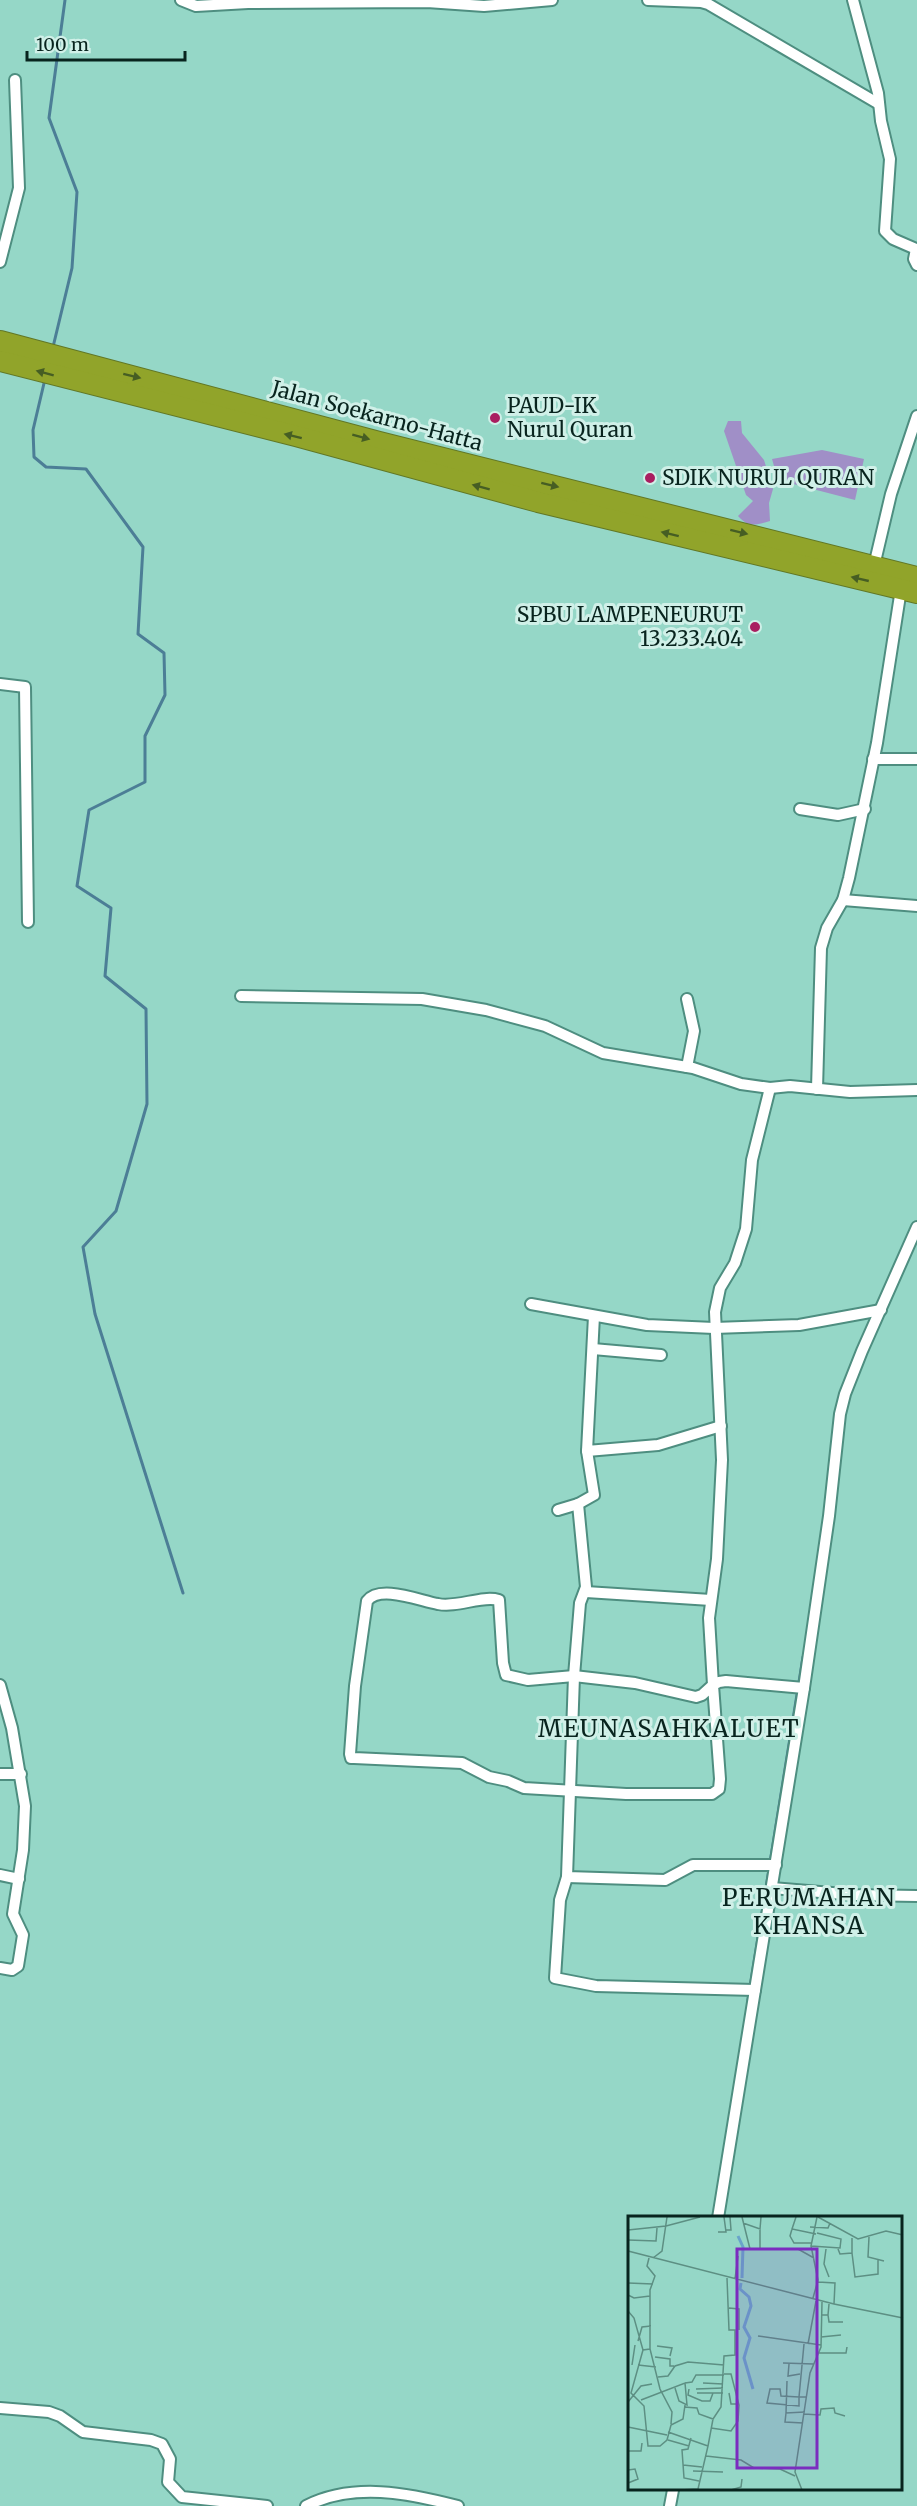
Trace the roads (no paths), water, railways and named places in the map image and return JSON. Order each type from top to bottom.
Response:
[{"type":"highway","name":"Jalan Soekarno-Hatta","points":[[0,341],[27,348],[74,371]]},
{"type":"highway","name":"Jalan Soekarno-Hatta","points":[[9,363],[74,371],[912,586]]},
{"type":"highway","name":"Jalan Soekarno-Hatta","points":[[596,506],[874,566],[912,586]]},
{"type":"street","points":[[181,0],[196,6],[263,2],[427,2],[484,6],[552,0]]},
{"type":"street","points":[[648,0],[708,4],[879,104]]},
{"type":"street","points":[[854,0],[879,104],[891,168],[885,231],[893,239],[916,249],[916,261]]},
{"type":"street","points":[[0,262],[19,188],[15,80]]},
{"type":"street","points":[[874,566],[891,494],[917,416]]},
{"type":"street","points":[[818,1089],[821,948],[827,928],[843,900],[865,809],[873,759],[912,586]]},
{"type":"street","points":[[0,684],[25,687],[28,922]]},
{"type":"street","points":[[873,759],[917,759]]},
{"type":"street","points":[[800,809],[838,815],[865,809]]},
{"type":"street","points":[[843,900],[917,906]]},
{"type":"street","points":[[241,996],[422,999],[486,1010],[545,1026],[603,1053],[687,1067],[741,1084],[770,1088],[790,1086],[850,1092],[917,1090]]},
{"type":"street","points":[[687,999],[694,1031],[687,1067]]},
{"type":"street","points":[[770,1088],[752,1160],[746,1229],[735,1263],[716,1299],[714,1328],[721,1426],[717,1559],[709,1618],[713,1685],[720,1779],[716,1792],[627,1794],[524,1788],[508,1781],[489,1777],[462,1763],[351,1758],[350,1754],[354,1686],[367,1601],[371,1595],[378,1593],[389,1593],[442,1605],[497,1599],[500,1602],[502,1663],[506,1675],[528,1680],[574,1676],[641,1684],[689,1696],[702,1695],[713,1685],[726,1681],[799,1687]]},
{"type":"street","points":[[718,2216],[772,1888],[771,1865],[799,1687],[829,1516],[840,1414],[845,1394],[862,1351],[917,1227]]},
{"type":"street","points":[[531,1304],[647,1325],[714,1328],[799,1325],[881,1310]]},
{"type":"street","points":[[558,1510],[578,1504],[594,1495],[587,1451],[594,1316]]},
{"type":"street","points":[[593,1349],[661,1355]]},
{"type":"street","points":[[587,1451],[658,1445],[721,1426]]},
{"type":"street","points":[[578,1504],[586,1592],[580,1604],[574,1676],[567,1877],[560,1900],[555,1978],[596,1986],[755,1990]]},
{"type":"street","points":[[586,1592],[711,1600]]},
{"type":"street","points":[[0,1685],[12,1728],[21,1774],[26,1826],[13,1914],[23,1935],[18,1966],[12,1970],[0,1968]]},
{"type":"street","points":[[0,1774],[21,1774]]},
{"type":"street","points":[[567,1877],[665,1880],[693,1865],[771,1865]]},
{"type":"street","points":[[0,1875],[18,1879]]},
{"type":"street","points":[[772,1888],[856,1895],[917,1896]]},
{"type":"street","points":[[0,2408],[49,2412],[60,2416],[83,2432],[151,2440],[162,2444],[170,2459],[168,2482],[182,2497],[267,2506]]},
{"type":"street","points":[[306,2506],[333,2495],[381,2491],[458,2506]]},
{"type":"street","points":[[670,2506],[673,2491]]},
{"type":"waterway","points":[[53,347],[72,268],[77,192],[49,118],[65,0]]},
{"type":"waterway","points":[[45,379],[33,430],[34,457],[46,467],[86,469],[143,547],[138,634],[164,653],[165,695],[145,736],[145,782],[89,810],[77,886],[111,908],[105,976],[146,1009],[147,1104],[116,1211],[83,1247],[95,1314],[183,1593]]},
{"type":"waterway","points":[[748,2000],[803,1657]]},
{"type":"place","name":"PAUD-IK Nurul Quran","points":[[495,418]]},
{"type":"place","name":"SDIK NURUL QURAN","points":[[650,478]]},
{"type":"place","name":"SPBU LAMPENEURUT 13.233.404","points":[[755,627]]},
{"type":"district","name":"MEUNASAHKALUET","points":[[669,1729]]},
{"type":"district","name":"PERUMAHAN KHANSA","points":[[809,1912]]}]
